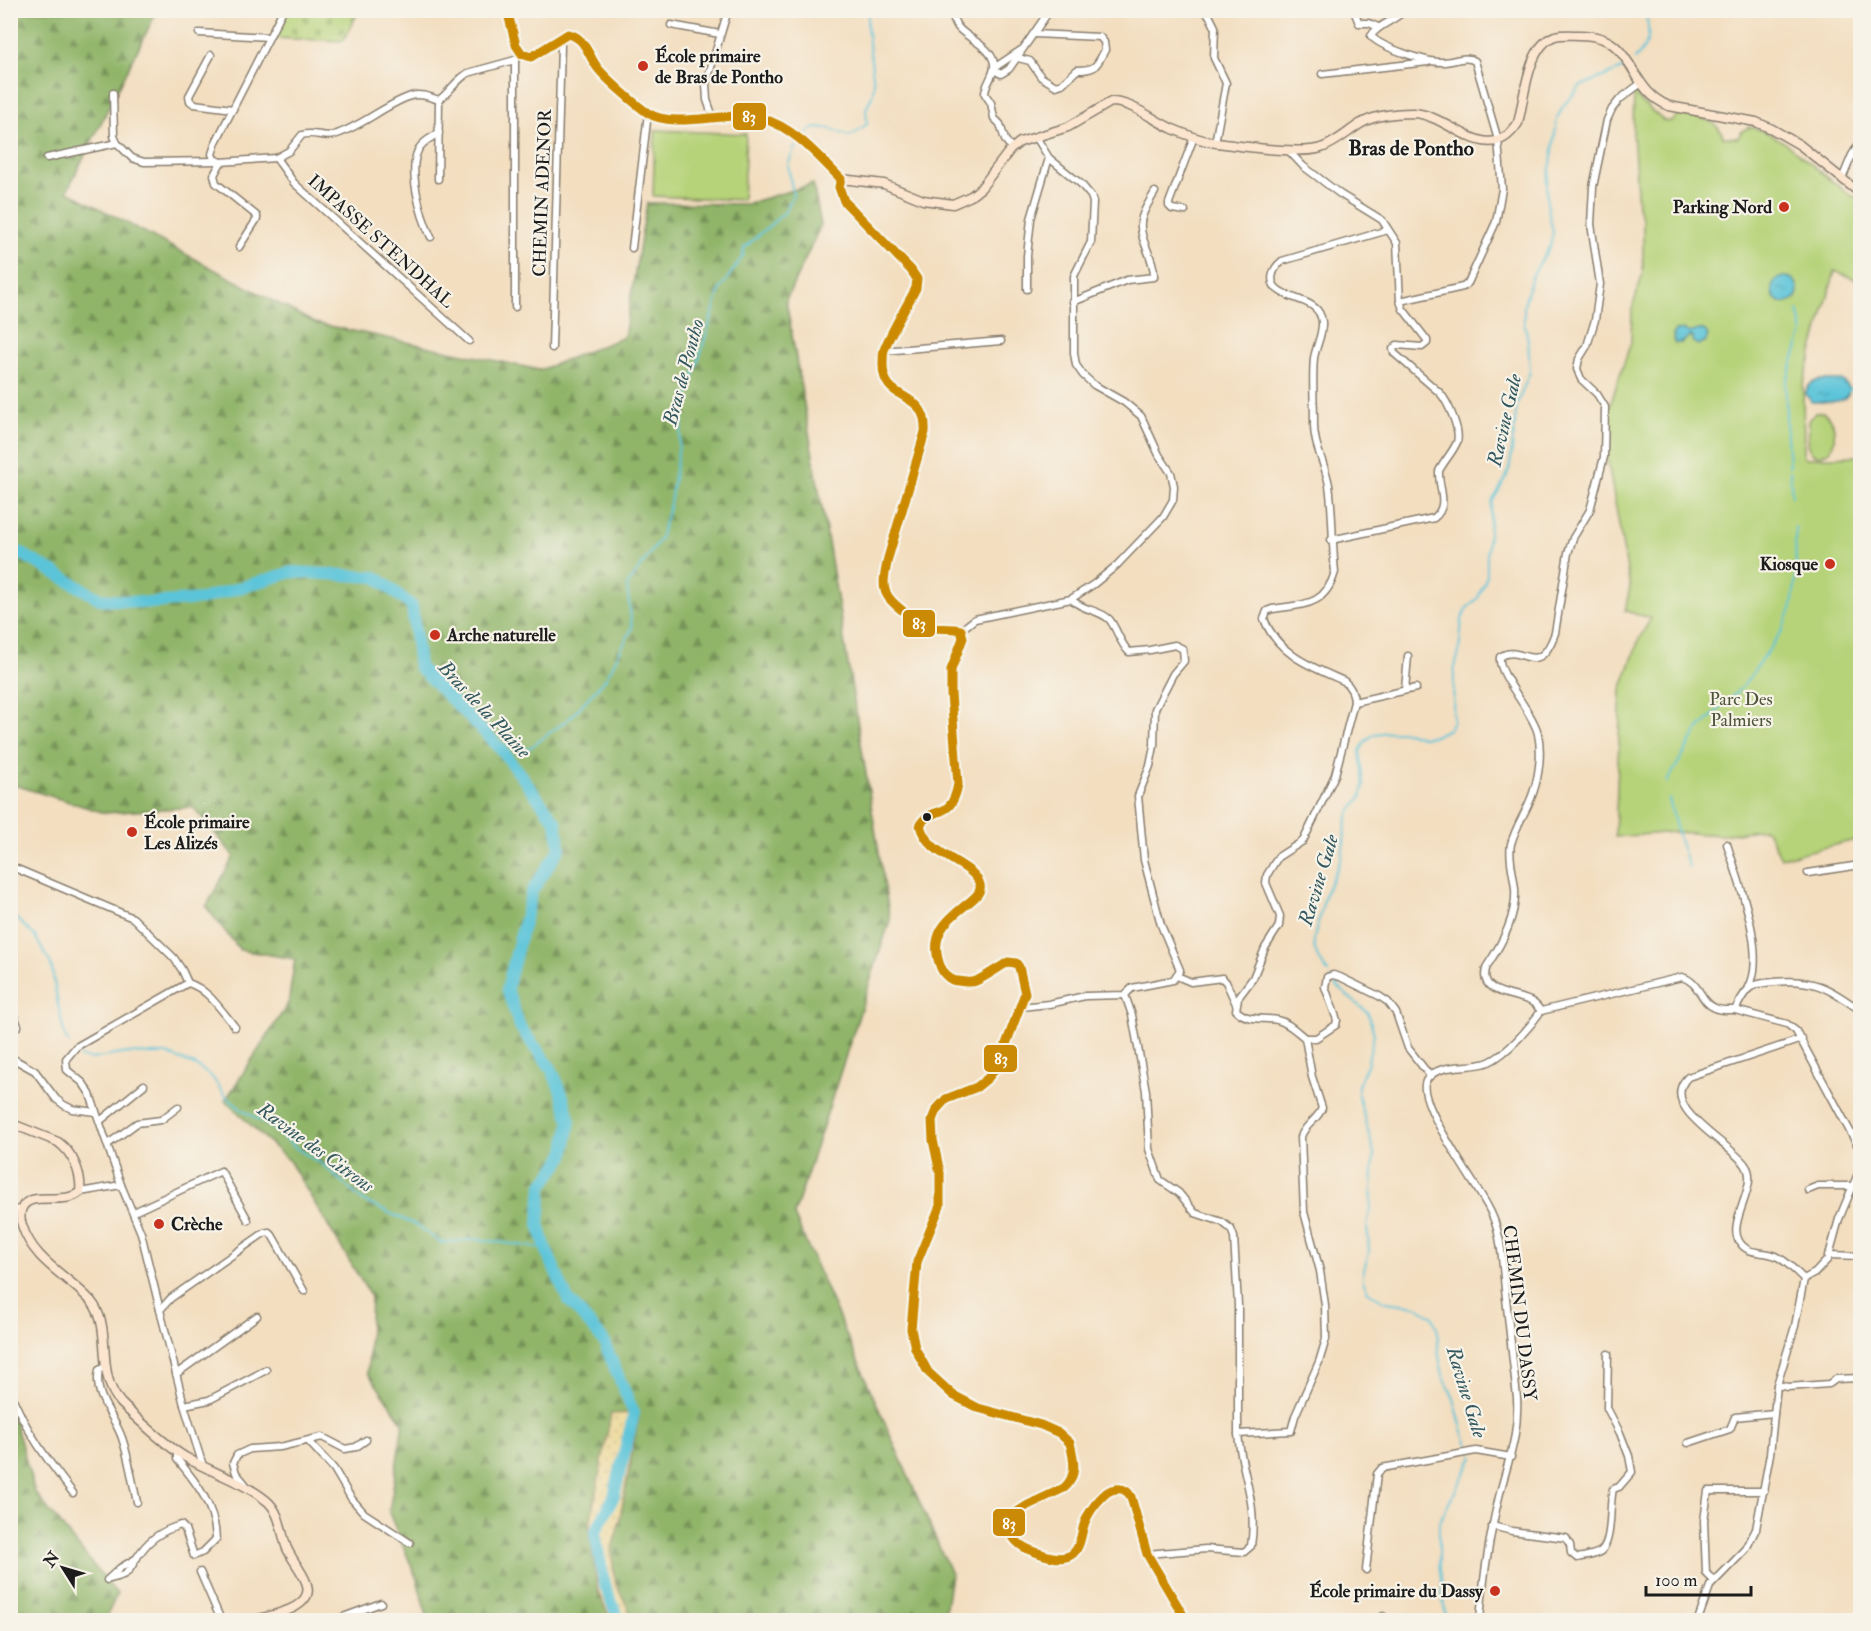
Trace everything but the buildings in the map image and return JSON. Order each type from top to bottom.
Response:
[{"type":"main road","points":[[507,10],[518,57],[536,56],[568,34],[577,37],[596,67],[648,113],[672,120],[713,117],[761,118],[779,125],[806,145],[841,179],[884,184],[922,200],[953,204],[971,196],[981,188],[1012,148],[1020,142],[1068,127],[1105,105],[1117,102],[1174,130],[1194,137],[1215,142],[1288,150],[1311,150],[1322,147],[1362,123],[1397,114],[1417,113],[1432,117],[1480,141],[1498,140],[1508,135],[1518,123],[1533,59],[1542,45],[1562,35],[1587,35],[1603,39],[1622,54],[1640,84],[1651,96],[1669,106],[1756,122],[1772,129],[1800,145],[1860,193]]},
{"type":"main road","points":[[841,179],[838,187],[844,201],[917,279],[916,288],[884,351],[883,375],[888,386],[915,403],[926,421],[925,432],[888,558],[884,578],[885,592],[889,600],[921,626],[951,627],[961,630],[963,638],[951,670],[958,784],[956,797],[948,808],[926,818],[920,825],[928,843],[971,873],[980,883],[980,891],[973,901],[945,921],[937,946],[940,966],[944,975],[955,981],[975,982],[1008,962],[1016,963],[1022,974],[1025,993],[999,1063],[988,1078],[977,1087],[946,1099],[936,1110],[932,1120],[933,1140],[940,1173],[940,1206],[918,1262],[911,1329],[915,1348],[928,1372],[953,1395],[978,1408],[1041,1425],[1059,1433],[1070,1443],[1074,1473],[1071,1482],[1064,1488],[1017,1512],[1009,1523],[1011,1534],[1017,1542],[1041,1554],[1061,1558],[1070,1556],[1077,1550],[1093,1506],[1108,1491],[1120,1488],[1125,1490],[1131,1497],[1148,1554],[1157,1574],[1186,1620]]},
{"type":"main road","points":[[10,1123],[51,1138],[65,1147],[80,1176],[80,1192],[68,1199],[40,1198],[28,1201],[20,1210],[20,1217],[27,1239],[39,1257],[87,1296],[98,1312],[105,1366],[111,1388],[122,1403],[177,1452],[250,1490],[267,1501],[274,1509],[287,1548],[306,1583],[308,1592],[297,1606],[255,1620]]},
{"type":"street","points":[[219,162],[213,157],[213,151],[283,10]]},
{"type":"street","points":[[713,117],[707,100],[706,84],[728,10]]},
{"type":"street","points":[[954,10],[952,18],[956,27],[987,50],[992,57],[994,69],[1001,74],[1018,58],[1050,10]]},
{"type":"street","points":[[1204,10],[1215,27],[1215,58],[1226,83],[1215,142]]},
{"type":"street","points":[[1354,10],[1359,23],[1370,23],[1378,27]]},
{"type":"street","points":[[1400,301],[1457,290],[1468,283],[1496,222],[1502,189],[1498,140],[1475,61],[1466,58],[1441,63],[1432,61],[1378,42],[1371,36],[1378,27],[1394,20],[1405,10]]},
{"type":"street","points":[[671,25],[720,34]]},
{"type":"street","points":[[199,33],[269,37]]},
{"type":"street","points":[[1018,58],[1030,61],[1044,80],[1052,85],[1059,85],[1077,70],[1095,68],[1106,50],[1100,37],[1034,34]]},
{"type":"street","name":"CHEMIN ADENOR","points":[[552,348],[561,45],[559,40]]},
{"type":"street","points":[[1012,148],[1005,141],[1000,124],[994,118],[991,102],[985,94],[994,69],[1024,48]]},
{"type":"street","points":[[211,55],[189,96],[190,101],[194,104],[233,109]]},
{"type":"street","points":[[439,100],[461,77],[468,73],[518,57],[514,307]]},
{"type":"street","points":[[1322,74],[1432,61]]},
{"type":"street","points":[[1540,1011],[1533,1002],[1510,997],[1495,989],[1485,979],[1485,972],[1509,924],[1515,892],[1510,846],[1533,794],[1539,763],[1538,734],[1531,716],[1499,662],[1500,657],[1510,653],[1533,659],[1540,657],[1552,642],[1568,553],[1573,538],[1590,510],[1604,462],[1605,407],[1597,394],[1581,378],[1577,369],[1595,320],[1600,284],[1591,224],[1593,187],[1607,120],[1620,99],[1640,84]]},
{"type":"street","points":[[113,93],[114,136],[117,143],[132,158],[144,162],[219,162],[276,158],[285,154],[298,138],[306,133],[324,137],[342,132],[411,96],[428,96],[439,100]]},
{"type":"street","points":[[438,179],[439,100]]},
{"type":"street","points":[[632,248],[648,113]]},
{"type":"street","points":[[431,237],[419,207],[415,159],[421,145],[439,133]]},
{"type":"street","points":[[961,630],[975,619],[1071,599],[1117,565],[1163,517],[1170,506],[1174,492],[1171,472],[1159,455],[1141,416],[1124,402],[1094,385],[1076,365],[1074,276],[1088,248],[1092,233],[1094,202],[1081,184],[1049,158],[1036,137]]},
{"type":"street","points":[[1185,211],[1172,209],[1169,203],[1194,137]]},
{"type":"street","points":[[1842,180],[1860,142]]},
{"type":"street","points":[[47,158],[117,143]]},
{"type":"street","points":[[1288,150],[1303,166],[1331,187],[1379,217],[1397,243],[1400,301],[1403,309],[1425,337],[1427,343],[1422,347],[1397,345],[1393,349],[1394,354],[1446,400],[1458,434],[1455,446],[1439,471],[1442,507],[1434,518],[1331,540]]},
{"type":"street","name":"IMPASSE STENDHAL","points":[[276,158],[294,183],[469,341]]},
{"type":"street","points":[[1027,289],[1027,256],[1031,219],[1049,158]]},
{"type":"street","points":[[219,162],[214,175],[216,183],[257,216],[239,247]]},
{"type":"street","points":[[1073,303],[1127,280],[1154,277],[1141,224],[1145,210],[1155,192]]},
{"type":"street","points":[[1236,1004],[1253,978],[1265,948],[1279,926],[1280,916],[1266,883],[1267,875],[1278,857],[1303,841],[1335,775],[1354,702],[1354,694],[1350,686],[1293,656],[1272,634],[1264,619],[1267,611],[1272,609],[1311,603],[1319,599],[1327,592],[1335,572],[1328,482],[1314,436],[1314,358],[1323,324],[1317,310],[1311,304],[1280,292],[1272,277],[1274,270],[1282,261],[1388,230]]},
{"type":"street","points":[[884,351],[1000,341]]},
{"type":"street","points":[[1021,1007],[1085,996],[1125,995],[1132,988],[1173,980],[1180,970],[1161,925],[1144,860],[1138,795],[1150,766],[1154,746],[1155,709],[1173,674],[1184,661],[1183,649],[1175,645],[1129,652],[1121,644],[1110,621],[1104,615],[1078,606],[1071,599]]},
{"type":"street","points":[[1405,690],[1408,656]]},
{"type":"street","points":[[1354,702],[1416,688]]},
{"type":"street","points":[[1727,844],[1755,947],[1752,982],[1735,1010]]},
{"type":"street","points":[[10,866],[133,918],[174,958],[188,983]]},
{"type":"street","points":[[1808,873],[1860,866]]},
{"type":"street","points":[[1177,976],[1191,982],[1218,978],[1224,980],[1236,1004],[1236,1010],[1246,1018],[1278,1020],[1305,1038],[1316,1038],[1336,1025],[1337,1020],[1325,982],[1327,977],[1333,975],[1340,977],[1388,1002],[1396,1013],[1408,1048],[1430,1076],[1444,1070],[1488,1062],[1500,1055],[1534,1022],[1540,1011],[1682,977],[1691,980],[1709,1005],[1716,1009],[1735,1010],[1787,1024],[1797,1030],[1860,1150]]},
{"type":"street","points":[[1749,987],[1789,981],[1803,982],[1829,988],[1860,1010]]},
{"type":"street","points":[[203,1467],[184,1405],[134,1212],[121,1185],[87,1088],[67,1070],[66,1059],[76,1047],[188,983],[196,985],[206,993],[234,1027]]},
{"type":"street","points":[[1125,995],[1132,1015],[1146,1091],[1149,1149],[1160,1180],[1179,1193],[1195,1213],[1222,1222],[1231,1229],[1234,1237],[1238,1305],[1238,1434],[1252,1502],[1254,1525],[1251,1546],[1244,1552],[1206,1549],[1148,1554]]},
{"type":"street","points":[[10,1005],[18,1026]]},
{"type":"street","points":[[1238,1434],[1291,1431],[1326,1339],[1325,1305],[1320,1271],[1304,1212],[1301,1137],[1302,1132],[1316,1120],[1322,1108],[1312,1077],[1305,1038]]},
{"type":"street","points":[[1802,1039],[1688,1077],[1682,1082],[1680,1094],[1681,1102],[1701,1126],[1736,1154],[1748,1168],[1749,1181],[1737,1226],[1738,1241],[1751,1252],[1773,1255],[1783,1260],[1804,1279]]},
{"type":"street","points":[[10,1057],[35,1071],[64,1106],[96,1112]]},
{"type":"street","name":"CHEMIN DU DASSY","points":[[1430,1076],[1423,1087],[1429,1110],[1489,1207],[1499,1234],[1518,1417],[1511,1457],[1488,1545],[1480,1620]]},
{"type":"street","points":[[100,1120],[144,1085]]},
{"type":"street","points":[[108,1144],[137,1123],[167,1118],[178,1107]]},
{"type":"street","points":[[1698,1620],[1710,1586],[1746,1549],[1756,1529],[1764,1491],[1777,1385],[1795,1326],[1804,1279],[1825,1263],[1839,1219],[1860,1169]]},
{"type":"street","points":[[134,1212],[221,1171],[248,1220]]},
{"type":"street","points":[[80,1192],[121,1185]]},
{"type":"street","points":[[1808,1190],[1818,1186],[1854,1186]]},
{"type":"street","points":[[10,1209],[20,1210]]},
{"type":"street","points":[[160,1310],[171,1298],[264,1233],[272,1235],[304,1291]]},
{"type":"street","points":[[1828,1255],[1860,1256]]},
{"type":"street","points":[[176,1374],[257,1316]]},
{"type":"street","points":[[1492,1526],[1566,1538],[1571,1553],[1577,1558],[1590,1556],[1602,1550],[1608,1539],[1613,1488],[1619,1487],[1632,1472],[1626,1449],[1607,1408],[1608,1354]]},
{"type":"street","points":[[105,1366],[99,1370],[97,1387],[106,1409],[116,1422],[123,1438],[137,1502]]},
{"type":"street","points":[[184,1405],[209,1400],[266,1370]]},
{"type":"street","points":[[1777,1385],[1829,1383],[1836,1379],[1860,1378]]},
{"type":"street","points":[[10,1391],[44,1456],[73,1493]]},
{"type":"street","points":[[1688,1443],[1730,1429],[1734,1417],[1774,1413]]},
{"type":"street","points":[[250,1490],[233,1466],[237,1455],[249,1449],[280,1447],[322,1437],[345,1449],[356,1447],[366,1440]]},
{"type":"street","points":[[308,1441],[329,1463],[351,1498],[364,1513],[410,1543]]},
{"type":"street","points":[[1366,1570],[1379,1471],[1382,1468],[1476,1451],[1511,1457]]},
{"type":"street","points":[[137,1557],[107,1580],[127,1573],[152,1538],[168,1528],[181,1525],[185,1529],[194,1556],[203,1552],[216,1539],[207,1500],[197,1483],[177,1459],[177,1452]]},
{"type":"street","points":[[1714,1581],[1706,1573],[1704,1521],[1708,1491],[1764,1491]]},
{"type":"street","points":[[200,1572],[221,1620]]},
{"type":"street","points":[[335,1620],[381,1603]]},
{"type":"green space","points":[[10,11],[157,11],[67,191],[315,323],[540,370],[624,337],[647,203],[746,204],[813,184],[821,225],[786,300],[890,920],[794,1215],[951,1574],[944,1620],[634,1620],[615,1581],[611,1551],[618,1528],[631,1461],[598,1592],[611,1620],[428,1620],[417,1579],[389,1513],[403,1423],[368,1373],[371,1297],[290,1162],[225,1101],[288,1004],[295,959],[240,950],[206,907],[234,856],[193,807],[105,813],[11,784]]},
{"type":"green space","points":[[286,11],[359,11],[343,41],[272,38]]},
{"type":"green space","name":"Parc Des Palmiers","points":[[1634,93],[1637,93],[1638,99],[1664,121],[1671,121],[1679,114],[1698,118],[1717,126],[1723,137],[1738,138],[1742,131],[1749,127],[1764,131],[1792,148],[1833,182],[1860,200],[1860,281],[1835,271],[1803,385],[1804,458],[1855,456],[1860,458],[1860,839],[1781,858],[1767,831],[1763,829],[1722,835],[1675,832],[1615,837],[1621,690],[1639,639],[1651,618],[1625,611],[1630,587],[1607,457],[1609,408],[1631,342],[1632,309],[1643,273],[1643,220],[1638,207],[1633,132]]},
{"type":"green space","points":[[655,130],[746,134],[743,200],[653,196]]},
{"type":"green space","points":[[1823,412],[1831,419],[1834,435],[1830,451],[1819,456],[1811,453],[1808,446],[1809,421],[1815,413]]},
{"type":"green space","points":[[11,1407],[35,1493],[117,1594],[105,1620],[11,1620]]},
{"type":"sand","points":[[634,1413],[639,1415],[618,1528],[611,1551],[615,1582],[634,1620],[611,1620],[598,1592],[589,1529],[611,1414]]},
{"type":"water","points":[[1785,277],[1794,281],[1798,290],[1794,299],[1785,303],[1776,299],[1772,290],[1776,281]]},
{"type":"water","points":[[1685,330],[1689,333],[1704,330],[1708,335],[1706,341],[1698,345],[1693,342],[1693,337],[1689,336],[1682,343],[1675,343],[1673,334],[1675,331]]},
{"type":"water","points":[[1820,380],[1842,380],[1849,388],[1848,394],[1841,400],[1812,402],[1805,394],[1807,388],[1810,384]]},
{"type":"waterway","name":"Bras de Pontho","points":[[803,137],[814,129],[820,128],[831,129],[849,136],[867,124],[866,109],[874,86],[867,25],[869,10]]},
{"type":"waterway","name":"Ravine Gale","points":[[1635,59],[1647,42],[1648,25],[1645,10]]},
{"type":"waterway","name":"Ravine Gale","points":[[1328,972],[1318,958],[1314,938],[1326,892],[1342,857],[1349,813],[1361,797],[1364,786],[1360,751],[1365,742],[1374,734],[1407,732],[1422,737],[1434,736],[1449,729],[1453,721],[1454,671],[1459,652],[1462,619],[1466,609],[1478,598],[1487,576],[1492,502],[1510,466],[1517,404],[1530,372],[1524,305],[1532,276],[1550,246],[1553,232],[1547,204],[1547,182],[1557,119],[1563,106],[1581,86],[1624,68]]},
{"type":"waterway","name":"Bras de Pontho","points":[[500,748],[511,743],[528,749],[571,717],[606,678],[632,628],[627,586],[660,539],[670,504],[685,405],[720,289],[743,256],[744,248],[785,212],[793,195],[788,165],[794,149],[800,142]]},
{"type":"waterway","points":[[1789,466],[1786,382],[1803,332],[1798,310]]},
{"type":"waterway","points":[[1848,391],[1860,385]]},
{"type":"waterway","points":[[1790,471],[1792,496]]},
{"type":"waterway","points":[[1667,782],[1697,731],[1744,685],[1782,631],[1792,606],[1796,577],[1795,527]]},
{"type":"waterway","name":"Bras de la Plaine","points":[[10,547],[100,599],[150,603],[202,599],[292,572],[376,577],[412,606],[419,667],[500,748],[556,822],[560,848],[532,891],[507,989],[520,1027],[551,1068],[570,1121],[564,1156],[542,1186],[539,1224],[546,1249],[567,1298],[603,1340],[634,1413],[614,1496],[595,1533],[605,1586],[619,1620]]},
{"type":"waterway","points":[[1669,799],[1680,843],[1689,867]]},
{"type":"waterway","name":"Ravine des Citrons","points":[[10,913],[34,935],[51,964],[65,1037],[69,1043]]},
{"type":"waterway","name":"Ravine Gale","points":[[1331,979],[1368,1013],[1374,1034],[1367,1065],[1358,1085],[1358,1095],[1374,1153],[1371,1206],[1367,1226],[1369,1252],[1363,1281],[1368,1292],[1386,1302],[1416,1306],[1432,1316],[1437,1329],[1443,1375],[1454,1399],[1473,1457],[1439,1522],[1439,1563],[1444,1620]]},
{"type":"waterway","name":"Ravine des Citrons","points":[[79,1057],[91,1059],[127,1053],[166,1054],[195,1065],[212,1077],[226,1097],[272,1128],[297,1149],[323,1165],[363,1201],[416,1225],[441,1243],[477,1239],[546,1249]]},
{"type":"transit line","name":"83","points":[[507,10],[516,45],[522,54],[531,57],[568,34],[574,36],[614,85],[648,113],[659,118],[687,120],[748,116],[773,122],[795,135],[841,179],[839,187],[844,201],[917,279],[916,288],[883,353],[885,377],[890,386],[920,409],[924,418],[925,432],[888,558],[884,585],[892,602],[920,624],[932,628],[961,630],[963,638],[951,670],[958,784],[951,804],[946,809],[930,815],[920,825],[931,845],[969,870],[980,885],[979,892],[973,899],[945,924],[939,936],[937,950],[942,971],[955,981],[974,982],[1008,962],[1016,963],[1025,993],[999,1063],[988,1078],[977,1087],[946,1099],[936,1110],[932,1120],[933,1140],[940,1173],[940,1206],[917,1262],[911,1329],[915,1348],[928,1372],[953,1395],[978,1408],[1041,1425],[1059,1433],[1070,1443],[1074,1461],[1071,1478],[1064,1488],[1017,1512],[1009,1523],[1015,1540],[1026,1548],[1045,1555],[1056,1558],[1067,1557],[1077,1549],[1085,1522],[1096,1503],[1109,1491],[1125,1490],[1131,1497],[1147,1554],[1186,1620]]},
{"type":"place","name":"École primaire de Bras de Pontho","points":[[643,66]]},
{"type":"place","name":"Parking Nord","points":[[1784,207]]},
{"type":"place","name":"Kiosque","points":[[1830,564]]},
{"type":"place","name":"Arche naturelle","points":[[435,635]]},
{"type":"place","name":"École primaire Les Alizés","points":[[132,832]]},
{"type":"place","name":"Crèche","points":[[159,1224]]},
{"type":"place","name":"École primaire du Dassy","points":[[1495,1591]]},
{"type":"district","name":"Bras de Pontho","points":[[1411,148]]}]
